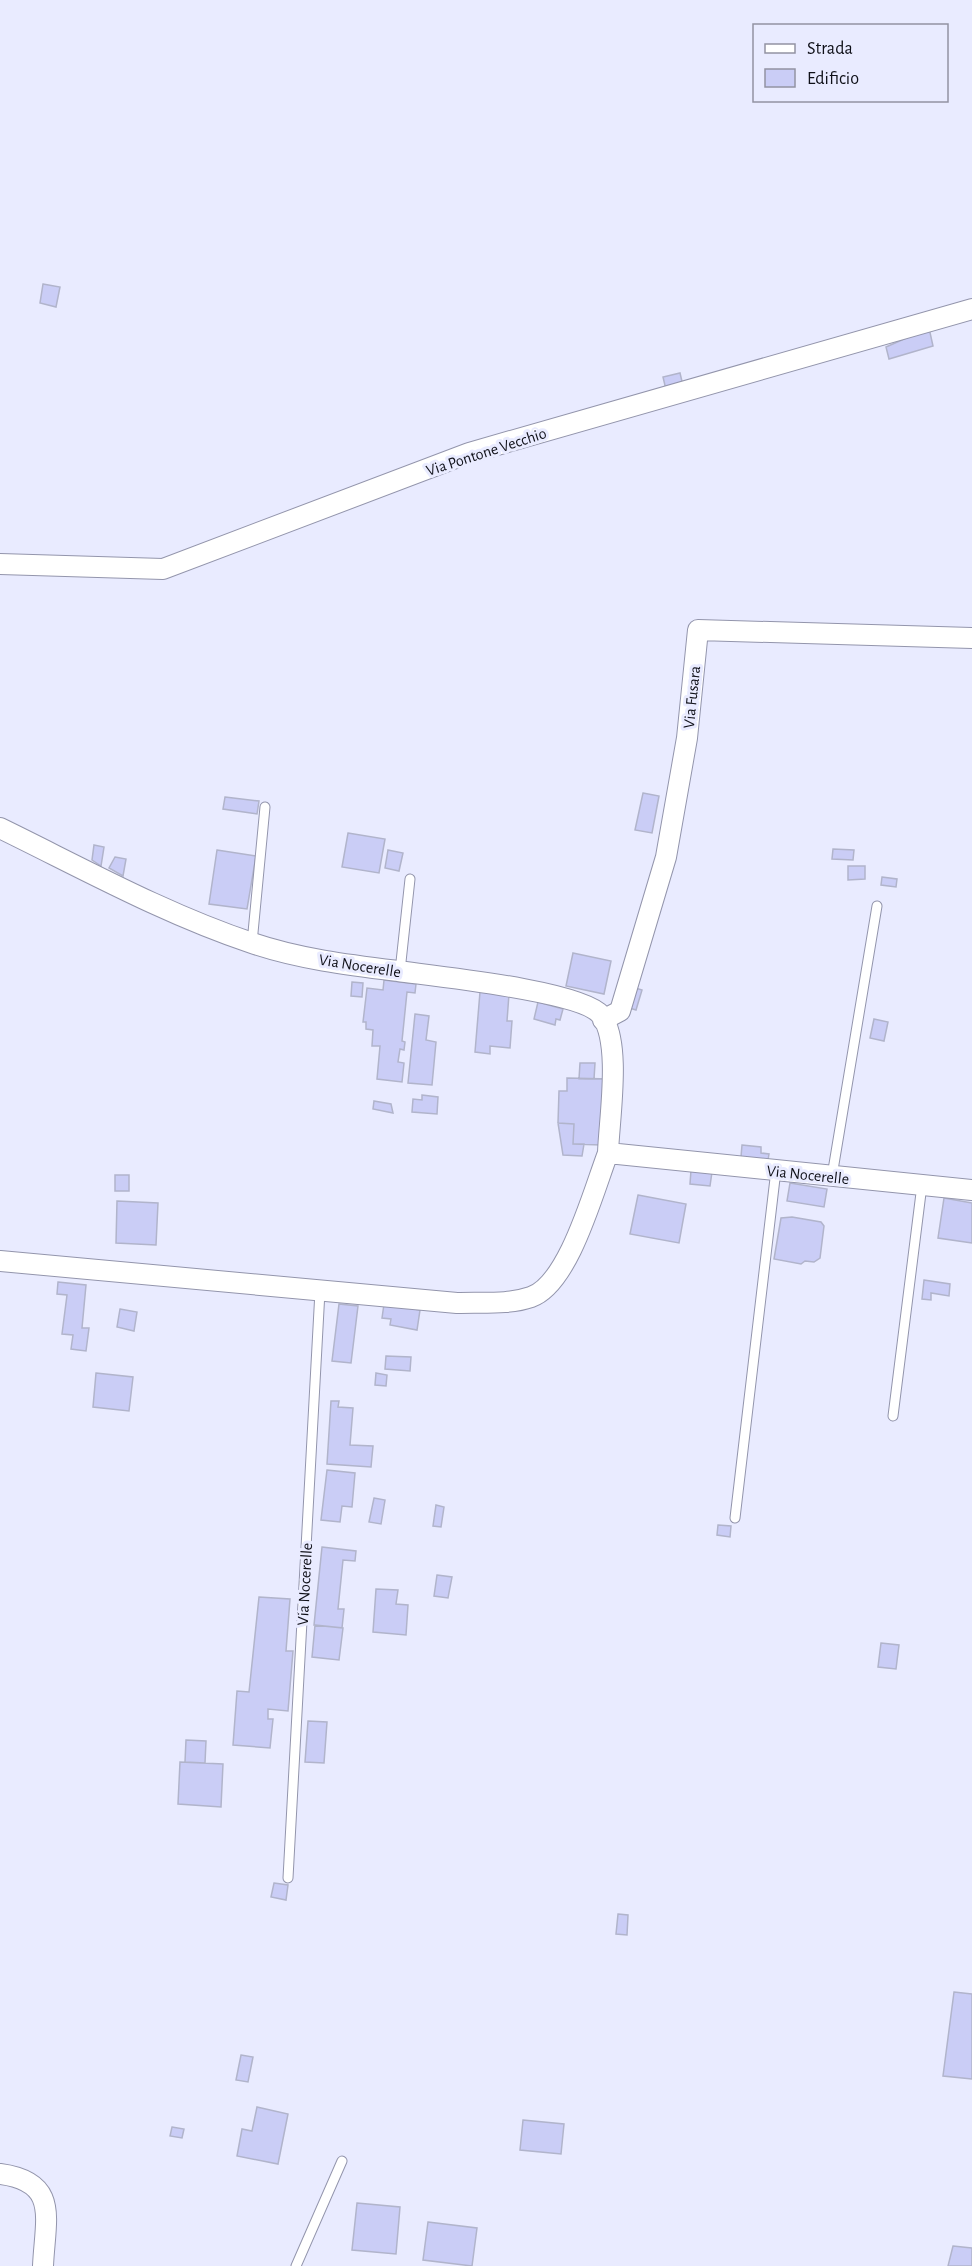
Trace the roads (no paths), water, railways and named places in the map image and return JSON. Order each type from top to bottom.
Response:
[{"type":"street","name":"Via Pontone Vecchio","points":[[0,564],[163,569],[468,453],[972,309]]},
{"type":"street","name":"Via Fusara","points":[[603,1020],[620,1011],[666,857],[687,738],[698,630],[972,638]]},
{"type":"street","name":"Via Nocerelle","points":[[0,828],[147,899],[252,943],[327,962],[574,999],[601,1014],[603,1020]]},
{"type":"street","points":[[0,1260],[457,1303],[513,1302],[534,1296],[554,1281],[565,1264],[608,1153],[612,1043],[603,1020]]},
{"type":"street","name":"Via Nocerelle","points":[[608,1153],[972,1190]]},
{"type":"street","points":[[0,2174],[21,2176],[38,2186],[45,2203],[43,2266]]},
{"type":"lane","points":[[252,943],[265,807]]},
{"type":"lane","points":[[400,972],[410,879]]},
{"type":"lane","points":[[832,1176],[877,906]]},
{"type":"lane","points":[[735,1518],[776,1170]]},
{"type":"lane","points":[[893,1416],[922,1185]]},
{"type":"lane","name":"Via Nocerelle","points":[[288,1878],[320,1290]]},
{"type":"lane","points":[[296,2266],[342,2161]]}]
